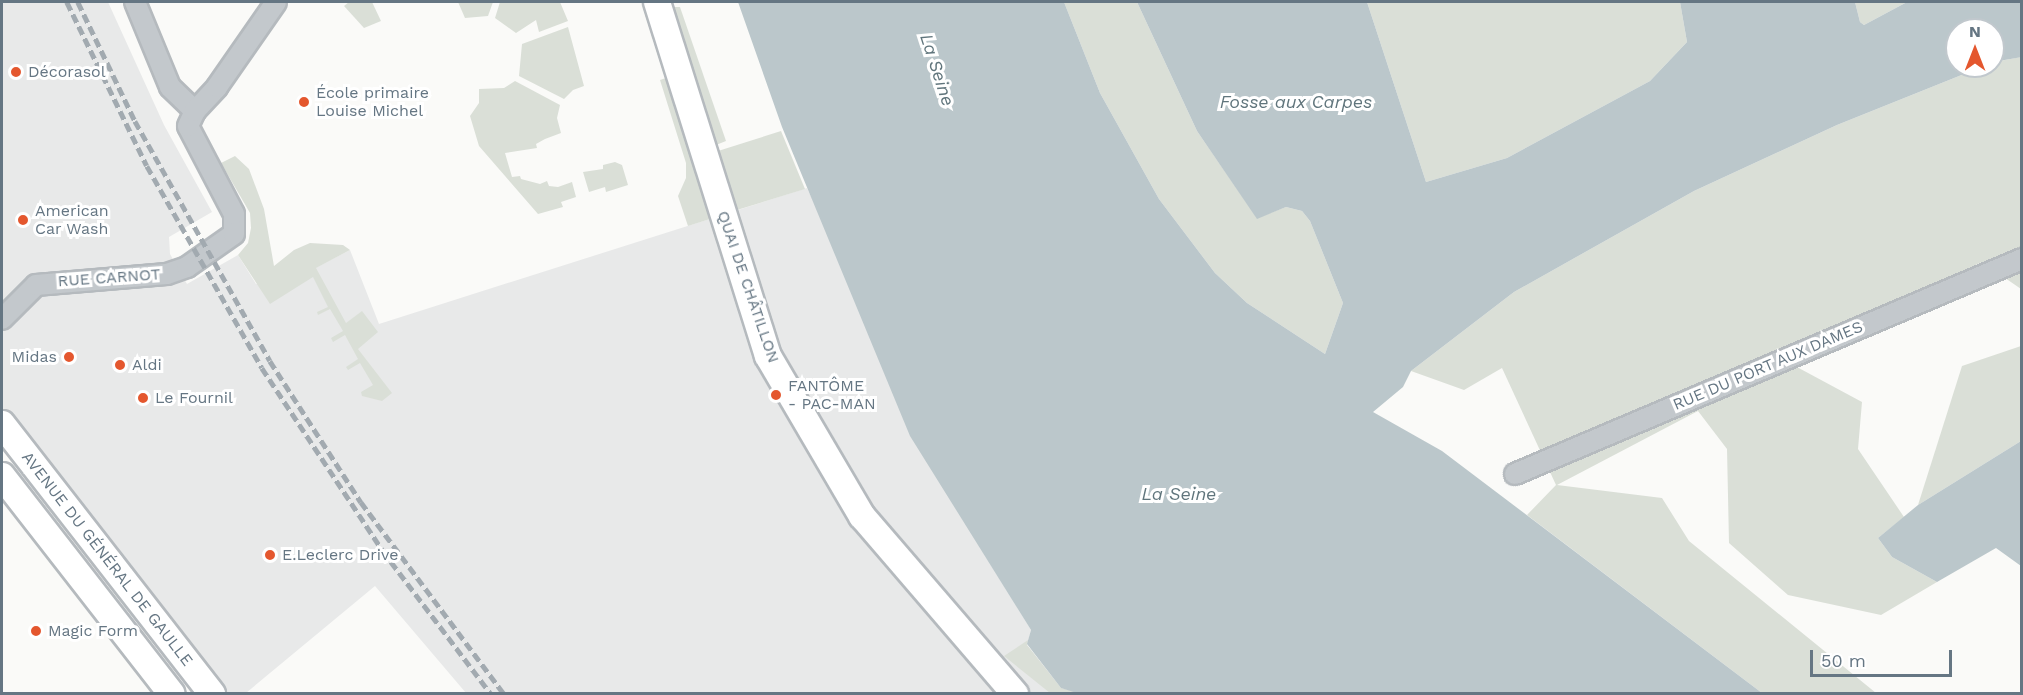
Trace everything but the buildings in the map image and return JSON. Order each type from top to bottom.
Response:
[{"type":"main road","name":"QUAI DE CHÂTILLON","points":[[657,2],[768,356],[862,516],[1012,689]]},
{"type":"main road","name":"AVENUE DU GÉNÉRAL DE GAULLE","points":[[2,424],[212,693]]},
{"type":"main road","name":"AVENUE DU GÉNÉRAL DE GAULLE","points":[[2,476],[172,693]]},
{"type":"street","points":[[135,2],[170,87],[195,111],[229,71],[276,2]]},
{"type":"street","name":"RUE CARNOT","points":[[2,319],[36,285],[166,274],[187,267],[234,234],[234,214],[189,133],[195,111]]},
{"type":"street","name":"RUE DU PORT AUX DAMES","points":[[1515,474],[2022,259]]},
{"type":"shaded area","points":[[2,2],[108,2],[164,125],[212,212],[169,237],[170,254],[187,284],[238,255],[256,284],[315,268],[350,250],[379,324],[807,188],[976,541],[1031,630],[1027,645],[1061,688],[1080,693],[466,693],[375,586],[246,693],[212,693],[2,424]]},
{"type":"shaded area","points":[[349,2],[372,2],[381,21],[364,28],[344,6]]},
{"type":"shaded area","points":[[458,2],[493,2],[488,16],[465,18]]},
{"type":"shaded area","points":[[500,2],[560,2],[568,21],[539,32],[536,20],[516,33],[495,18]]},
{"type":"shaded area","points":[[1064,2],[1137,2],[1197,131],[1257,218],[1286,207],[1302,211],[1310,221],[1343,303],[1325,354],[1247,303],[1215,273],[1159,199],[1100,93]]},
{"type":"shaded area","points":[[1367,2],[1680,2],[1687,42],[1650,81],[1507,158],[1426,182]]},
{"type":"shaded area","points":[[1855,2],[1907,2],[1864,25],[1860,22]]},
{"type":"shaded area","points":[[672,7],[680,7],[726,141],[716,145]]},
{"type":"shaded area","points":[[568,27],[584,86],[573,90],[564,99],[519,76],[522,44]]},
{"type":"shaded area","points":[[2021,57],[2021,289],[1982,262],[1782,359],[1862,402],[1858,449],[1904,517],[1878,538],[1892,557],[1937,582],[1881,615],[1788,595],[1729,543],[1727,449],[1698,411],[1557,485],[1662,498],[1689,541],[1876,693],[1762,693],[1527,515],[1556,485],[1502,368],[1464,390],[1411,371],[1514,292],[1694,191],[1837,125],[1954,78],[2005,78],[2005,60]]},
{"type":"shaded area","points":[[666,78],[710,219],[688,226],[678,196],[686,178],[686,163],[660,80]]},
{"type":"shaded area","points":[[515,81],[560,105],[557,118],[561,133],[536,144],[537,148],[505,153],[512,177],[520,176],[521,179],[540,184],[547,181],[549,186],[558,187],[572,182],[576,197],[561,202],[563,207],[538,214],[479,146],[470,116],[479,103],[479,89],[504,88]]},
{"type":"shaded area","points":[[781,131],[805,189],[737,210],[718,151]]},
{"type":"shaded area","points":[[235,156],[249,169],[264,209],[274,266],[294,250],[310,243],[343,245],[350,250],[316,268],[346,323],[362,311],[378,332],[358,349],[392,393],[382,401],[362,396],[361,392],[373,385],[360,363],[348,370],[346,367],[358,359],[345,335],[333,342],[331,338],[343,331],[330,309],[318,315],[317,312],[328,307],[313,277],[270,304],[238,255],[248,243],[251,228],[250,213],[221,163]]},
{"type":"shaded area","points":[[615,162],[622,165],[628,185],[606,192],[605,187],[589,192],[583,172],[603,169],[603,165]]},
{"type":"shaded area","points":[[2021,346],[2021,441],[1918,505],[1962,366]]},
{"type":"shaded area","points":[[1028,640],[1027,645],[1061,688],[1080,693],[1050,693],[1004,656]]},
{"type":"water","name":"La Seine","points":[[738,2],[1064,2],[1100,93],[1159,199],[1215,273],[1247,303],[1325,354],[1343,303],[1310,221],[1302,211],[1286,207],[1257,219],[1197,131],[1137,2],[1367,2],[1426,182],[1507,158],[1650,81],[1687,42],[1680,2],[1855,2],[1860,22],[1864,25],[1907,2],[2021,2],[2022,57],[2005,60],[2005,18],[1945,18],[1945,78],[1954,78],[1837,125],[1694,191],[1514,292],[1411,371],[1403,387],[1373,412],[1442,451],[1762,693],[1080,694],[1061,688],[1027,644],[1031,630],[910,436],[782,127]]},
{"type":"water","points":[[2021,441],[2021,566],[1996,548],[1937,582],[1892,557],[1878,538],[1918,505]]},
{"type":"railway","points":[[67,2],[147,166],[262,368],[383,551],[491,694]]},
{"type":"railway","points":[[78,2],[135,121],[270,361],[361,502],[504,694]]},
{"type":"place","name":"Décorasol","points":[[16,72]]},
{"type":"place","name":"École primaire Louise Michel","points":[[304,102]]},
{"type":"place","name":"American Car Wash","points":[[23,220]]},
{"type":"place","name":"Midas","points":[[69,357]]},
{"type":"place","name":"Aldi","points":[[120,365]]},
{"type":"place","name":"FANTÔME - PAC-MAN","points":[[776,395]]},
{"type":"place","name":"Le Fournil","points":[[143,398]]},
{"type":"place","name":"E.Leclerc Drive","points":[[270,555]]},
{"type":"place","name":"Magic Form","points":[[36,631]]},
{"type":"water label","name":"Fosse aux Carpes","points":[[1296,102]]}]
